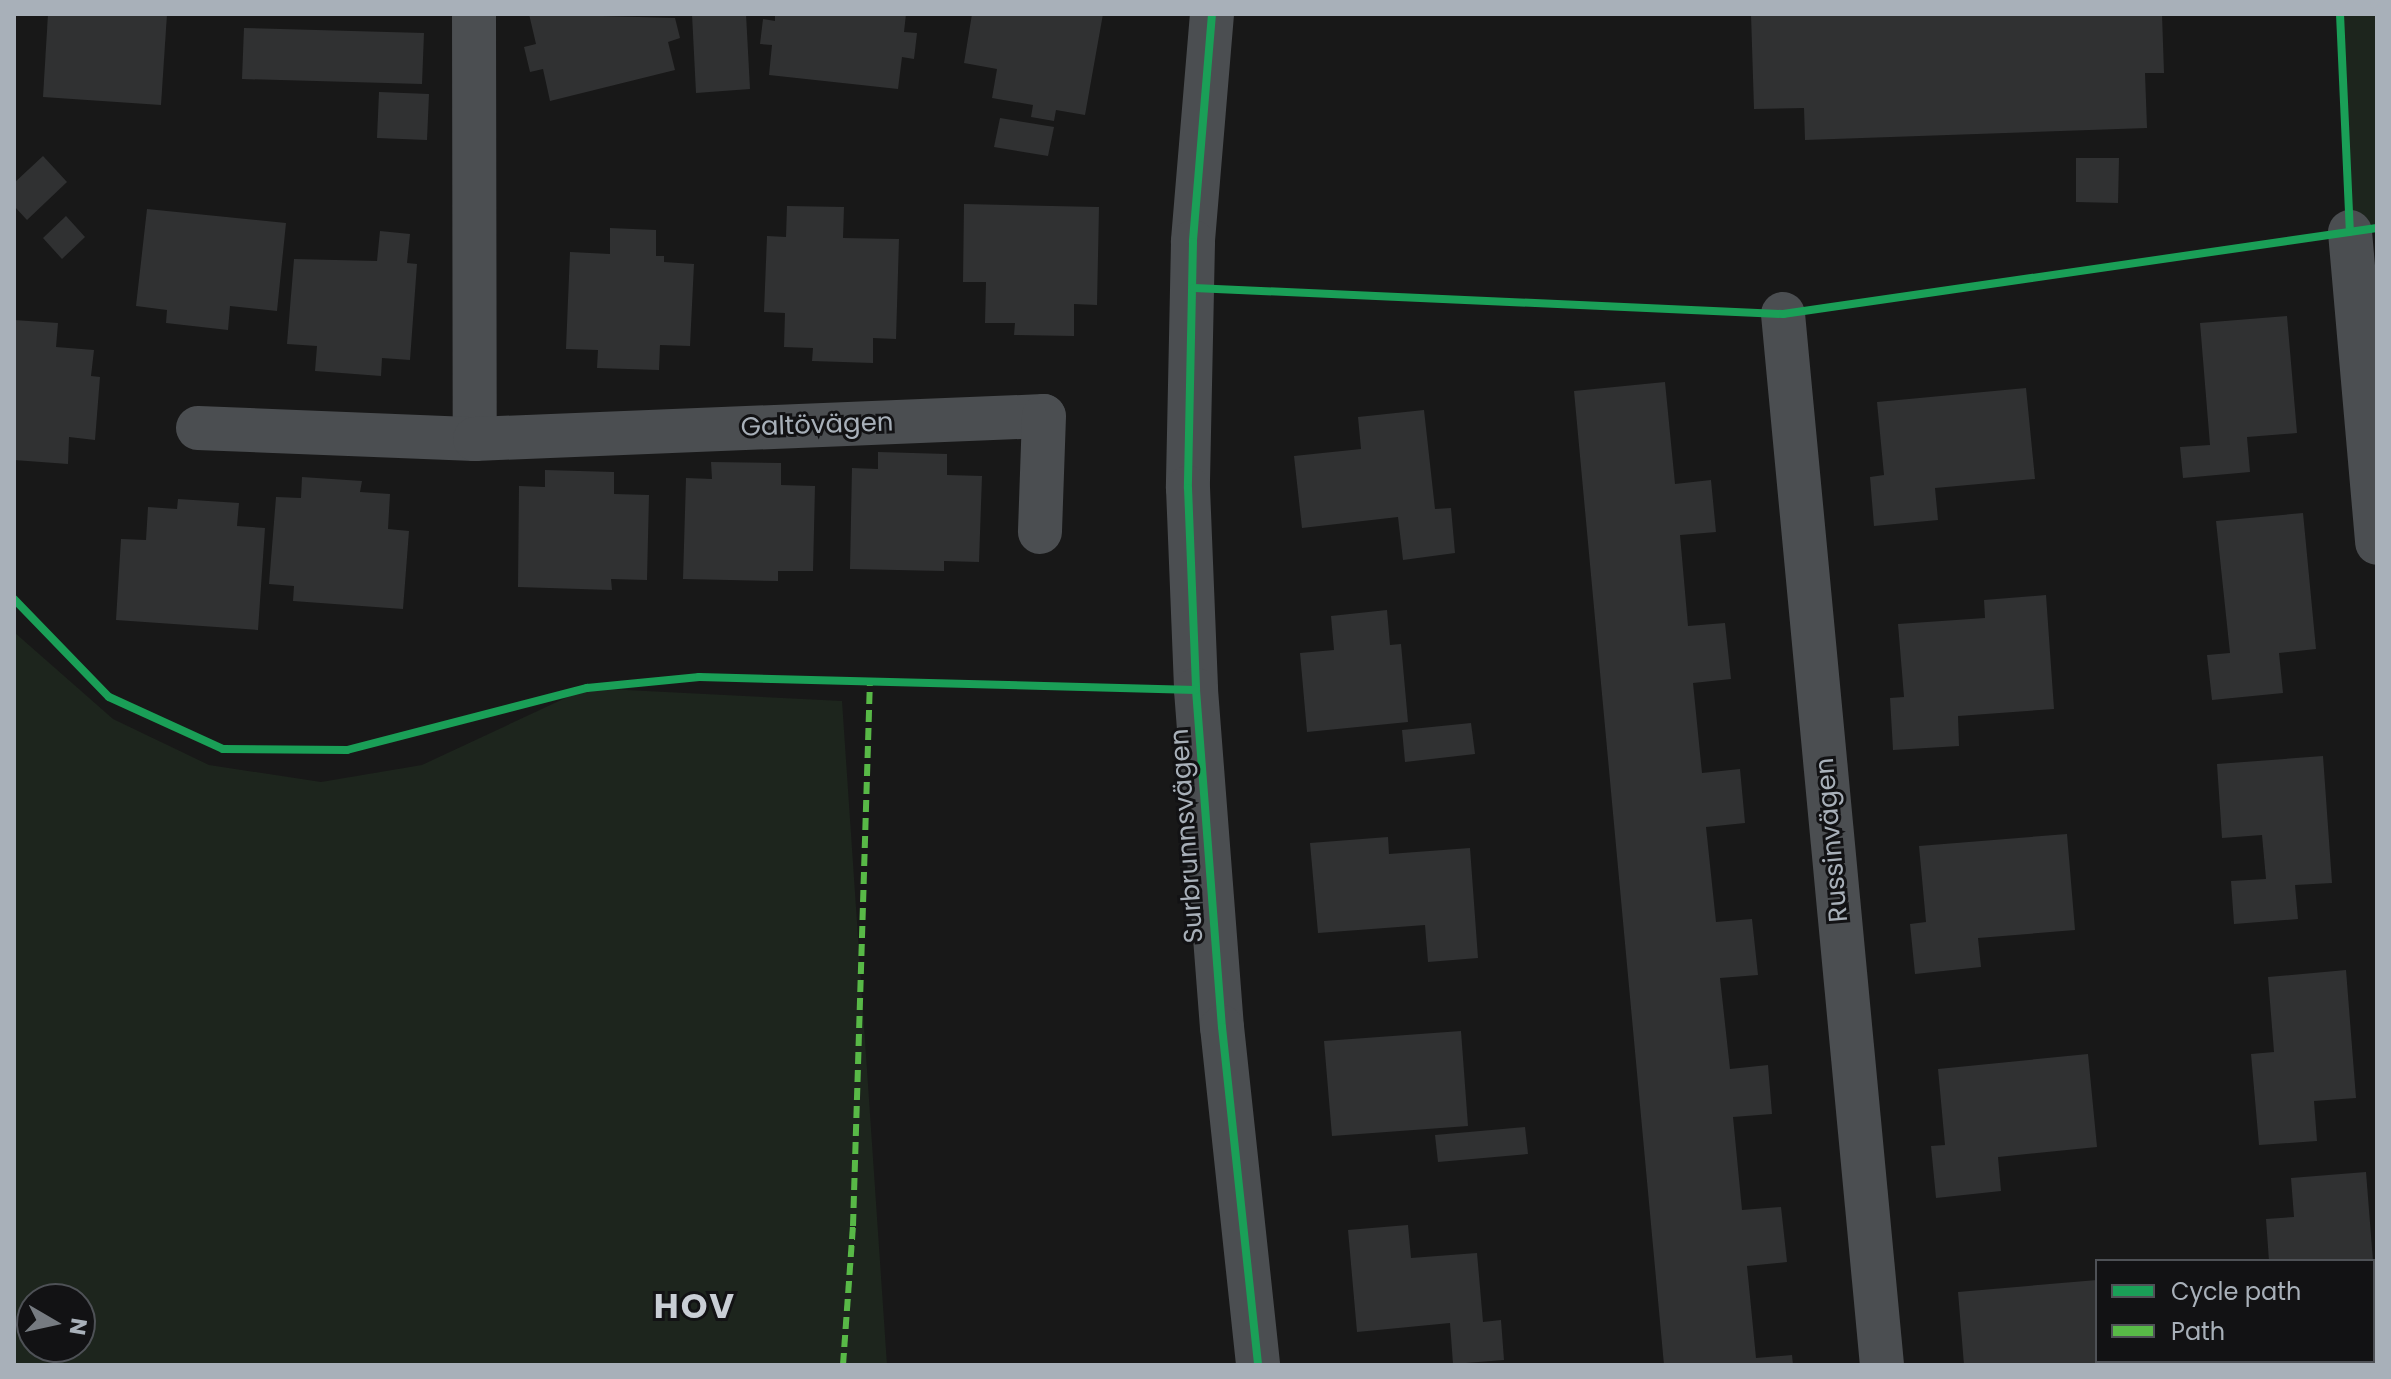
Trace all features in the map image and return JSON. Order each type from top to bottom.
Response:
[{"type":"street","points":[[474,14],[475,439]]},
{"type":"street","name":"Surbrunnsvägen","points":[[1212,14],[1193,242],[1188,488],[1196,690],[1222,1027],[1258,1365]]},
{"type":"street","points":[[2350,232],[2377,543]]},
{"type":"street","name":"Russinvägen","points":[[1783,314],[1882,1365]]},
{"type":"street","name":"Galtövägen","points":[[198,428],[475,439],[1044,416],[1040,532]]},
{"type":"shaded area","points":[[2343,14],[2377,14],[2377,228],[2350,232]]},
{"type":"shaded area","points":[[14,632],[113,719],[209,765],[321,782],[422,765],[587,688],[842,701],[887,1365],[14,1365]]},
{"type":"building","points":[[48,14],[167,14],[161,105],[43,97]]},
{"type":"building","points":[[529,14],[675,18],[680,38],[668,42],[675,70],[550,101],[543,69],[530,72],[524,47],[536,44]]},
{"type":"building","points":[[692,14],[746,14],[750,89],[696,93]]},
{"type":"building","points":[[775,14],[906,14],[904,32],[917,33],[914,59],[902,57],[898,89],[769,75],[772,45],[760,44],[763,19],[775,21]]},
{"type":"building","points":[[972,14],[1103,14],[1085,115],[1056,110],[1054,121],[1031,117],[1033,105],[992,98],[997,69],[964,63]]},
{"type":"building","points":[[1751,14],[2162,14],[2164,73],[2145,73],[2147,128],[1805,140],[1804,108],[1754,109]]},
{"type":"building","points":[[244,28],[424,33],[422,84],[242,79]]},
{"type":"building","points":[[379,92],[429,94],[427,140],[377,138]]},
{"type":"building","points":[[1000,118],[1054,127],[1048,156],[994,147]]},
{"type":"building","points":[[43,156],[67,182],[27,220],[14,206],[14,183]]},
{"type":"building","points":[[2076,158],[2119,158],[2118,203],[2076,202]]},
{"type":"building","points":[[964,204],[1099,207],[1097,305],[1074,304],[1074,336],[1014,335],[1015,323],[985,323],[986,282],[963,282]]},
{"type":"building","points":[[787,206],[844,207],[843,238],[899,239],[896,339],[873,338],[873,363],[812,361],[813,348],[784,347],[785,313],[764,312],[767,236],[786,237]]},
{"type":"building","points":[[147,209],[286,223],[277,311],[230,306],[228,330],[166,323],[167,310],[136,306]]},
{"type":"building","points":[[66,216],[85,237],[62,259],[43,238]]},
{"type":"building","points":[[610,228],[656,230],[656,256],[664,256],[664,262],[694,264],[690,346],[660,345],[659,370],[597,368],[598,350],[566,349],[570,252],[610,254]]},
{"type":"building","points":[[380,231],[410,234],[407,263],[417,264],[410,360],[382,358],[381,376],[315,371],[317,346],[287,344],[294,259],[377,261]]},
{"type":"building","points":[[2287,316],[2297,433],[2247,437],[2250,472],[2183,478],[2180,447],[2210,445],[2200,323]]},
{"type":"building","points":[[14,320],[58,323],[56,347],[94,350],[91,376],[100,377],[95,440],[69,437],[68,464],[14,460]]},
{"type":"building","points":[[1665,382],[1675,484],[1711,480],[1716,532],[1680,535],[1688,626],[1725,623],[1731,679],[1693,683],[1702,773],[1740,769],[1745,823],[1706,827],[1716,922],[1752,919],[1758,975],[1720,978],[1730,1069],[1768,1065],[1772,1114],[1733,1117],[1742,1210],[1781,1207],[1787,1262],[1747,1266],[1756,1358],[1792,1355],[1793,1365],[1664,1365],[1574,391]]},
{"type":"building","points":[[2026,388],[2035,479],[1935,488],[1938,520],[1874,526],[1870,477],[1884,475],[1877,402]]},
{"type":"building","points":[[1424,410],[1435,509],[1451,508],[1455,553],[1403,560],[1398,517],[1302,528],[1294,456],[1361,449],[1358,417]]},
{"type":"building","points":[[878,452],[947,454],[947,475],[982,476],[979,562],[944,561],[944,571],[850,569],[852,468],[878,469]]},
{"type":"building","points":[[711,462],[781,463],[781,485],[815,486],[813,571],[778,571],[778,581],[683,579],[686,478],[712,479]]},
{"type":"building","points":[[545,470],[614,472],[614,494],[649,495],[647,580],[611,579],[612,590],[518,587],[519,486],[545,487]]},
{"type":"building","points":[[302,477],[362,481],[360,492],[390,494],[388,529],[409,531],[403,609],[293,601],[294,586],[269,584],[276,497],[301,498]]},
{"type":"building","points":[[178,499],[239,503],[237,526],[265,528],[258,630],[116,620],[121,539],[146,540],[148,507],[177,509]]},
{"type":"building","points":[[2303,513],[2316,649],[2279,653],[2283,693],[2212,700],[2207,655],[2230,653],[2216,521]]},
{"type":"building","points":[[2046,595],[2054,709],[1958,716],[1959,746],[1893,750],[1890,698],[1904,697],[1898,624],[1985,618],[1984,600]]},
{"type":"building","points":[[1387,610],[1390,645],[1401,644],[1408,722],[1307,732],[1300,653],[1334,650],[1331,616]]},
{"type":"building","points":[[1471,723],[1475,754],[1405,762],[1402,730]]},
{"type":"building","points":[[2323,756],[2332,883],[2295,885],[2298,919],[2234,924],[2231,881],[2266,879],[2262,835],[2222,838],[2217,764]]},
{"type":"building","points":[[2067,834],[2075,930],[1978,938],[1981,967],[1915,974],[1910,924],[1926,922],[1919,846]]},
{"type":"building","points":[[1388,837],[1389,854],[1470,848],[1478,958],[1428,962],[1425,925],[1318,933],[1310,843]]},
{"type":"building","points":[[2346,970],[2356,1098],[2314,1101],[2317,1141],[2259,1145],[2251,1054],[2274,1052],[2268,977]]},
{"type":"building","points":[[1461,1031],[1468,1126],[1332,1136],[1324,1041]]},
{"type":"building","points":[[2088,1054],[2097,1147],[1998,1157],[2001,1191],[1936,1198],[1931,1146],[1945,1145],[1938,1069]]},
{"type":"building","points":[[1525,1127],[1528,1154],[1438,1162],[1435,1135]]},
{"type":"building","points":[[2366,1172],[2373,1259],[2269,1259],[2266,1219],[2294,1217],[2291,1178]]},
{"type":"building","points":[[1408,1225],[1411,1258],[1477,1253],[1483,1322],[1501,1320],[1504,1360],[1453,1364],[1450,1323],[1357,1332],[1348,1230]]},
{"type":"building","points":[[2095,1280],[2095,1363],[2116,1365],[1964,1365],[1958,1292]]},
{"type":"building","points":[[2212,1363],[2325,1363],[2212,1365]]},
{"type":"marked path","points":[[843,1365],[853,1226],[870,679]]},
{"type":"cycle path","points":[[1212,14],[1193,242],[1188,488],[1196,690],[1222,1027],[1258,1365]]},
{"type":"cycle path","points":[[2340,14],[2350,232]]},
{"type":"cycle path","points":[[1194,288],[1783,314],[2377,228]]},
{"type":"cycle path","points":[[14,599],[109,697],[223,749],[347,750],[587,688],[699,677],[1196,690]]},
{"type":"district","name":"HOV","points":[[695,1307]]}]
